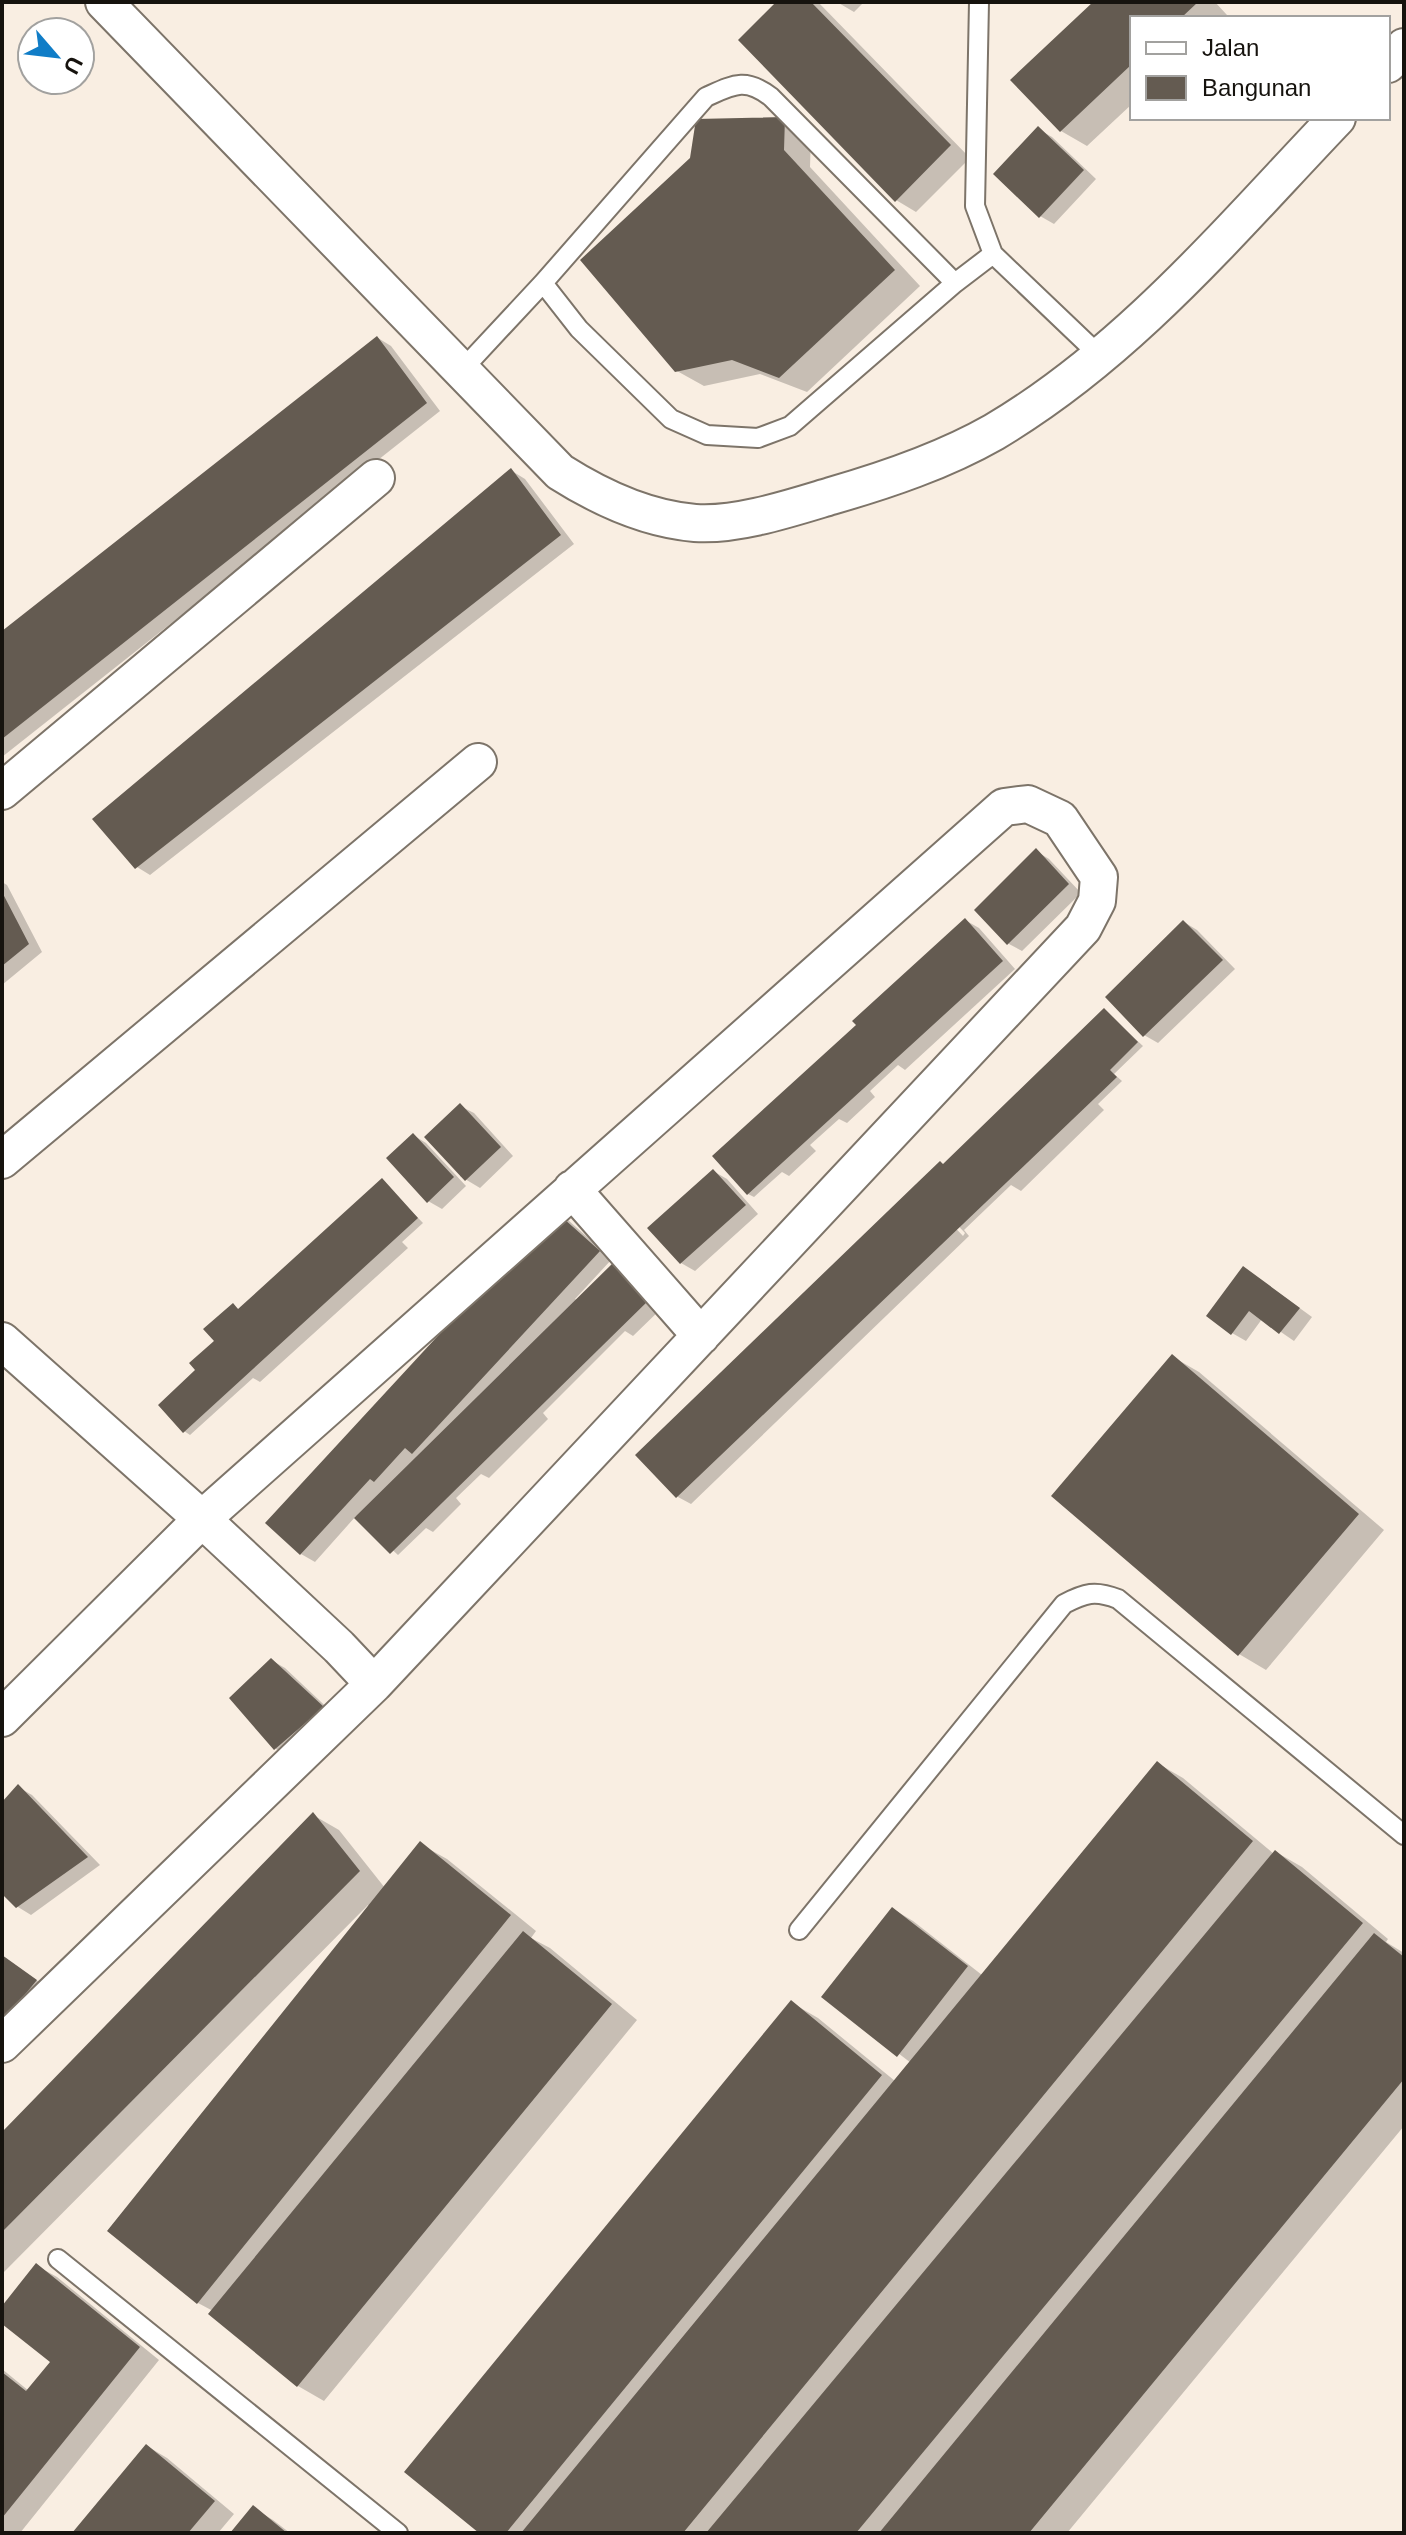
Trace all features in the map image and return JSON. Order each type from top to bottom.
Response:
[{"type":"street","points":[[104,2],[472,358],[560,472],[596,495],[629,509],[696,523],[767,516],[894,478],[993,432],[1101,357],[1150,314],[1335,120]]},
{"type":"street","points":[[1390,62],[1404,47]]},
{"type":"street","points":[[2,791],[376,478]]},
{"type":"street","points":[[2,1160],[478,762]]},
{"type":"street","points":[[2,1718],[202,1519],[1004,807],[1028,804],[1060,819],[1099,877],[1097,901],[1083,928],[374,1684],[2,2044]]},
{"type":"street","points":[[572,1189],[701,1336]]},
{"type":"street","points":[[2,1341],[202,1519],[339,1647],[374,1684]]},
{"type":"lane","points":[[979,2],[975,206],[993,254],[1101,357]]},
{"type":"lane","points":[[472,358],[543,283],[706,97],[736,83],[757,87],[771,97],[955,283]]},
{"type":"lane","points":[[543,283],[579,329],[671,419],[707,435],[758,438],[790,426],[955,283],[993,254]]},
{"type":"lane","points":[[799,1930],[1064,1604],[1086,1592],[1100,1592],[1118,1599],[1404,1835]]},
{"type":"lane","points":[[58,2259],[398,2533]]},
{"type":"building","points":[[776,2],[811,2],[951,145],[895,202],[738,40]]},
{"type":"building","points":[[1093,2],[1198,2],[1183,16],[1130,16],[1130,66],[1060,132],[1010,80]]},
{"type":"building","points":[[785,117],[784,150],[895,270],[779,378],[732,360],[675,372],[580,260],[690,158],[696,119]]},
{"type":"building","points":[[1038,126],[1084,170],[1039,218],[993,174]]},
{"type":"building","points":[[377,336],[427,403],[2,739],[2,631]]},
{"type":"building","points":[[511,468],[561,535],[135,869],[92,819]]},
{"type":"building","points":[[1036,848],[1069,884],[1007,945],[974,910]]},
{"type":"building","points":[[2,892],[29,944],[2,966]]},
{"type":"building","points":[[965,918],[1003,961],[747,1195],[712,1156],[856,1025],[852,1021]]},
{"type":"building","points":[[1183,920],[1223,960],[1143,1037],[1105,997]]},
{"type":"building","points":[[1104,1008],[1138,1042],[1110,1070],[1117,1077],[676,1498],[635,1455]]},
{"type":"building","points":[[460,1103],[501,1147],[465,1181],[424,1137]]},
{"type":"building","points":[[413,1133],[454,1177],[427,1203],[386,1158]]},
{"type":"building","points":[[713,1169],[746,1205],[680,1264],[647,1228]]},
{"type":"building","points":[[382,1178],[418,1218],[183,1433],[158,1405],[195,1370],[189,1363],[214,1341],[203,1329],[233,1303],[238,1309]]},
{"type":"building","points":[[554,1210],[600,1251],[412,1454],[405,1448],[374,1482],[370,1479],[300,1555],[265,1523]]},
{"type":"building","points":[[615,1261],[651,1298],[390,1554],[354,1518]]},
{"type":"building","points":[[1243,1266],[1300,1308],[1279,1334],[1249,1311],[1231,1335],[1206,1316]]},
{"type":"building","points":[[1172,1354],[1359,1514],[1238,1656],[1051,1496]]},
{"type":"building","points":[[271,1658],[324,1707],[274,1750],[229,1698]]},
{"type":"building","points":[[1157,1761],[1253,1841],[683,2533],[521,2533]]},
{"type":"building","points":[[18,1784],[88,1857],[16,1908],[2,1894],[2,1802]]},
{"type":"building","points":[[313,1812],[360,1871],[2,2232],[2,2132]]},
{"type":"building","points":[[420,1841],[511,1915],[197,2304],[107,2231]]},
{"type":"building","points":[[1275,1850],[1363,1923],[856,2533],[706,2533]]},
{"type":"building","points":[[892,1907],[968,1966],[897,2057],[821,1997]]},
{"type":"building","points":[[523,1931],[612,2004],[297,2387],[208,2314]]},
{"type":"building","points":[[1374,1933],[1404,1957],[1404,2079],[1029,2533],[879,2533]]},
{"type":"building","points":[[2,1955],[37,1980],[2,2022]]},
{"type":"building","points":[[791,2000],[882,2075],[506,2533],[479,2533],[404,2472]]},
{"type":"building","points":[[36,2263],[140,2347],[2,2518],[2,2372],[26,2391],[50,2362],[2,2324],[2,2306]]},
{"type":"building","points":[[146,2444],[215,2501],[188,2533],[72,2533]]},
{"type":"building","points":[[253,2505],[287,2533],[230,2533]]}]
